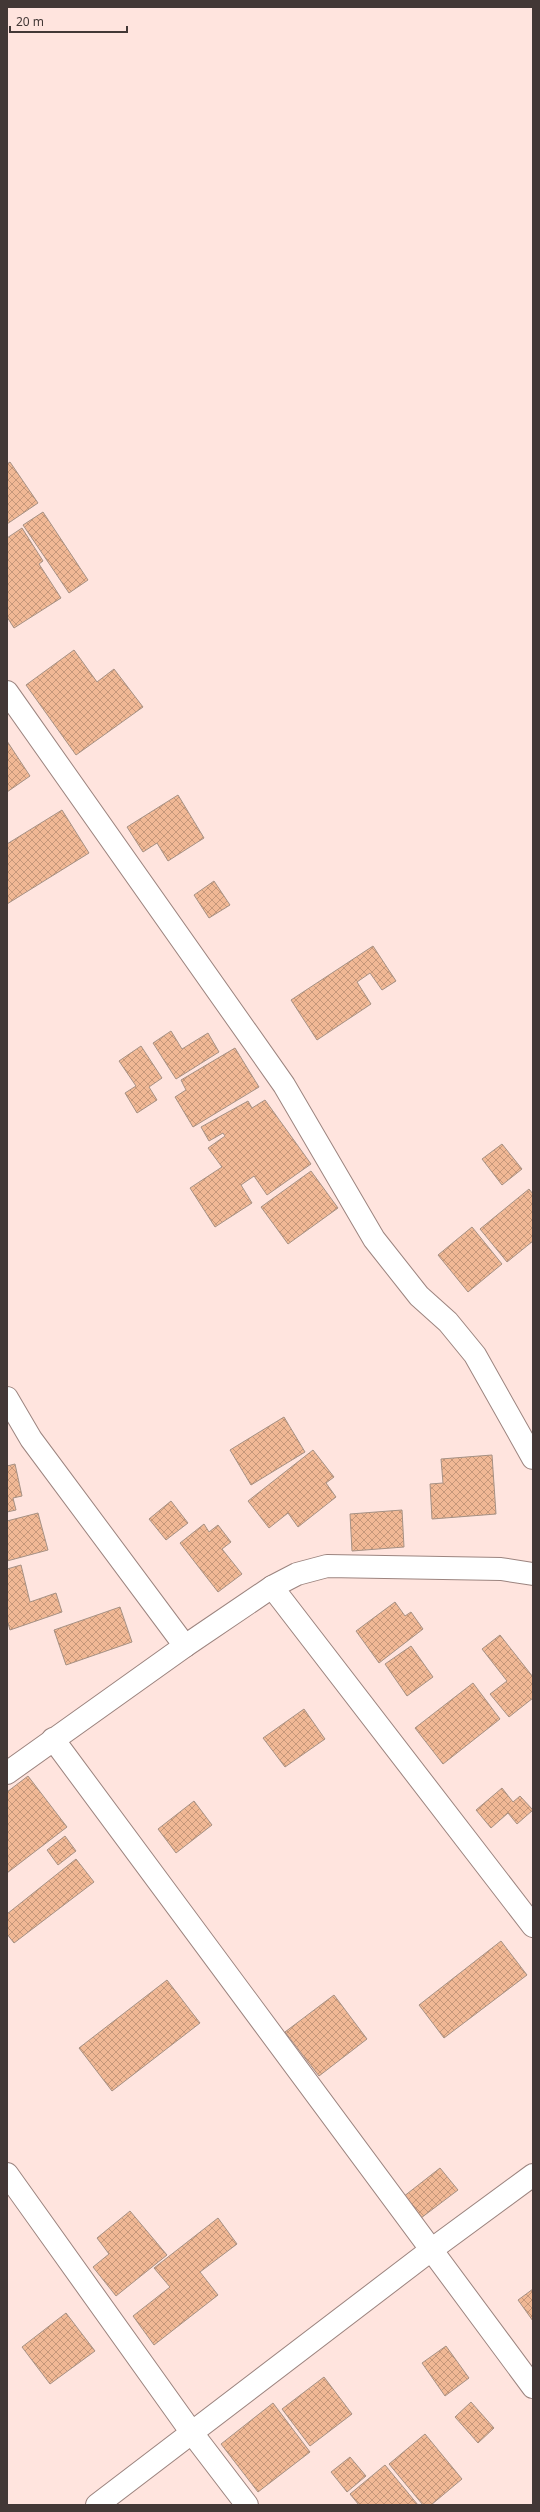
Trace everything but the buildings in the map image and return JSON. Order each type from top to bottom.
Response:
[{"type":"street","points":[[7,692],[284,1085],[374,1239],[419,1296],[448,1322],[475,1355],[533,1458]]},
{"type":"street","points":[[7,1398],[31,1439],[185,1646]]},
{"type":"street","points":[[7,1773],[185,1646],[272,1587],[297,1574],[327,1566],[500,1569],[533,1574]]},
{"type":"street","points":[[272,1587],[533,1926]]},
{"type":"street","points":[[53,1739],[533,2387]]},
{"type":"street","points":[[7,2174],[192,2433],[247,2505]]},
{"type":"street","points":[[97,2505],[431,2250],[533,2175]]}]
